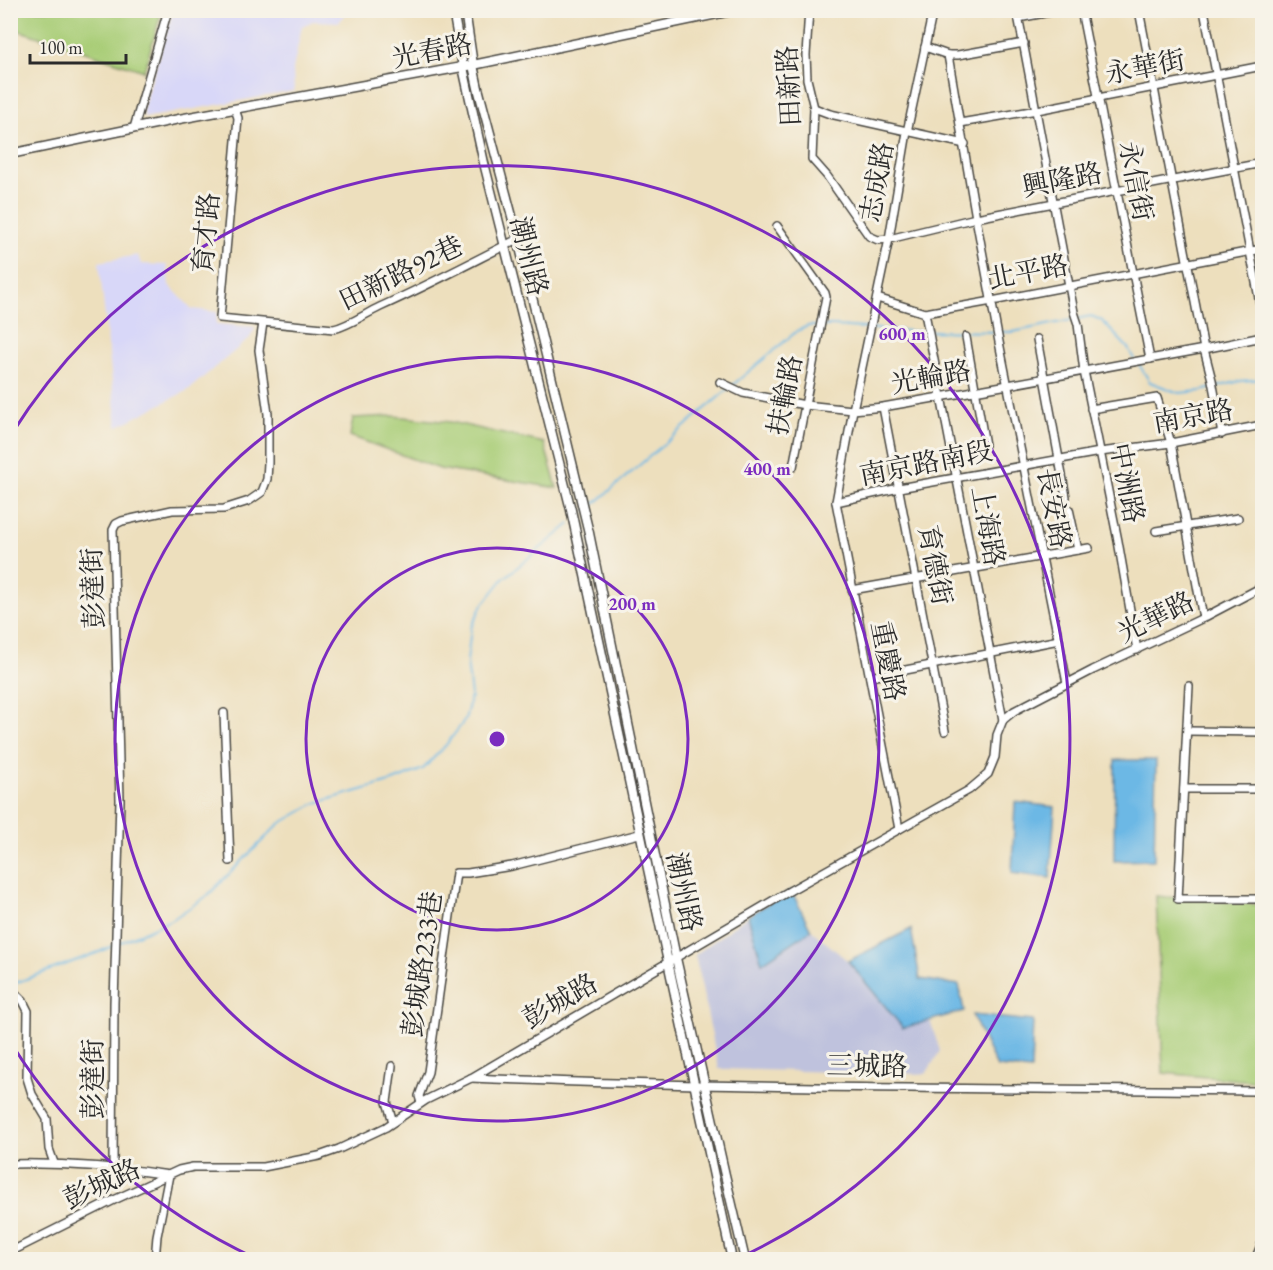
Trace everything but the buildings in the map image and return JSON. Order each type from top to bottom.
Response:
[{"type":"main road","name":"潮州路","points":[[453,10],[484,163],[578,542],[732,1260]]},
{"type":"main road","name":"潮州路","points":[[465,10],[473,65],[518,238],[589,532],[676,958],[745,1260]]},
{"type":"main road","name":"光春路","points":[[10,154],[134,128],[463,67],[735,10]]},
{"type":"street","points":[[134,128],[168,10]]},
{"type":"street","name":"田新路","points":[[808,10],[807,80],[814,108],[812,159],[827,176],[869,236],[878,240],[889,239]]},
{"type":"street","name":"志成路","points":[[853,410],[933,10]]},
{"type":"street","points":[[1061,10],[1018,14],[1069,285]]},
{"type":"street","name":"永信街","points":[[1082,10],[1148,359]]},
{"type":"street","points":[[1139,10],[1222,434]]},
{"type":"street","points":[[1204,10],[1263,314]]},
{"type":"street","points":[[925,47],[948,55],[958,55],[1024,43]]},
{"type":"street","points":[[948,55],[992,301]]},
{"type":"street","name":"永華街","points":[[960,123],[1263,66]]},
{"type":"street","points":[[814,108],[830,114],[964,144]]},
{"type":"street","name":"育才路","points":[[235,109],[238,118],[220,318],[263,323]]},
{"type":"street","name":"興隆路","points":[[889,239],[976,218],[1263,163]]},
{"type":"street","name":"扶輪路","points":[[777,226],[826,297],[793,467]]},
{"type":"street","name":"田新路92巷","points":[[263,323],[334,329],[344,326],[518,238]]},
{"type":"street","name":"北平路","points":[[877,298],[925,313],[1263,249]]},
{"type":"street","name":"中洲路","points":[[1069,285],[1078,324],[1083,371],[1137,650]]},
{"type":"street","name":"長安路","points":[[992,301],[1067,683]]},
{"type":"street","name":"上海路","points":[[925,313],[1003,720]]},
{"type":"street","name":"彭達街","points":[[113,1168],[115,955],[120,800],[113,530],[122,520],[172,510],[224,509],[249,501],[262,492],[267,479],[268,463],[268,414],[259,350],[263,323]]},
{"type":"street","points":[[1148,359],[1263,336]]},
{"type":"street","points":[[966,337],[985,445]]},
{"type":"street","points":[[1037,339],[1066,497]]},
{"type":"street","name":"光輪路","points":[[724,383],[740,392],[805,405],[853,410],[884,407],[1148,359]]},
{"type":"street","points":[[1091,409],[1157,399],[1171,443],[1203,618]]},
{"type":"street","name":"育德街","points":[[884,407],[945,731]]},
{"type":"street","points":[[836,502],[853,410]]},
{"type":"street","name":"南京路","points":[[1024,466],[1100,452],[1171,443],[1263,425]]},
{"type":"street","name":"南京路南段","points":[[836,502],[899,488],[1024,466]]},
{"type":"street","name":"重慶路","points":[[836,502],[899,829]]},
{"type":"street","points":[[1069,508],[1078,550]]},
{"type":"street","points":[[1156,531],[1238,518]]},
{"type":"street","points":[[852,590],[1089,548]]},
{"type":"street","name":"光華路","points":[[1067,683],[1263,587]]},
{"type":"street","points":[[870,677],[1059,640]]},
{"type":"street","points":[[1003,720],[1014,711],[1067,683]]},
{"type":"street","points":[[1190,686],[1178,898],[1263,899]]},
{"type":"street","points":[[224,712],[230,861]]},
{"type":"street","name":"彭城路","points":[[10,1252],[179,1170],[193,1167],[263,1167],[319,1156],[386,1127],[421,1103],[471,1078],[791,890],[969,790],[988,774],[995,757],[997,735],[1003,720]]},
{"type":"street","points":[[1188,731],[1263,732]]},
{"type":"street","points":[[1184,789],[1263,789]]},
{"type":"street","name":"彭城路233巷","points":[[421,1103],[420,1096],[428,1072],[456,873],[512,866],[639,834]]},
{"type":"street","points":[[13,991],[28,1011],[27,1078],[32,1094],[47,1119],[49,1149],[54,1163]]},
{"type":"street","points":[[392,1066],[387,1102],[393,1122]]},
{"type":"street","name":"三城路","points":[[471,1078],[705,1085],[1263,1091]]},
{"type":"street","points":[[10,1164],[54,1163],[169,1175],[157,1236],[155,1260]]},
{"type":"street","points":[[1255,1260],[1263,1243]]},
{"type":"shaded area","points":[[173,10],[347,11],[339,22],[313,21],[302,26],[293,69],[294,91],[144,118],[143,108]]},
{"type":"shaded area","points":[[138,255],[141,264],[167,265],[169,285],[192,309],[217,312],[216,324],[256,327],[249,339],[188,390],[117,427],[99,262]]},
{"type":"shaded area","points":[[748,916],[762,963],[811,930],[848,961],[903,1028],[930,1020],[940,1051],[926,1074],[719,1069],[695,955]]},
{"type":"green space","points":[[11,10],[162,11],[144,71],[11,28]]},
{"type":"green space","points":[[393,416],[451,422],[544,443],[557,488],[440,469],[350,436],[353,418]]},
{"type":"green space","points":[[1156,896],[1262,905],[1262,1082],[1163,1073]]},
{"type":"water","points":[[1115,760],[1156,760],[1154,860],[1114,861]]},
{"type":"water","points":[[1015,802],[1055,807],[1050,878],[1012,873]]},
{"type":"water","points":[[791,890],[811,930],[762,963],[748,916]]},
{"type":"water","points":[[911,929],[920,979],[959,985],[964,1011],[903,1028],[848,961]]},
{"type":"water","points":[[972,1015],[1033,1021],[1031,1070],[997,1067]]},
{"type":"waterway","points":[[586,511],[797,331],[808,326],[910,331],[1013,332],[1091,316],[1101,320],[1128,348],[1134,359]]},
{"type":"waterway","points":[[1138,363],[1150,382],[1179,393],[1262,379]]},
{"type":"waterway","points":[[10,985],[99,952],[173,919],[207,896],[279,824],[316,803],[393,781],[423,769],[446,745],[465,720],[471,696],[467,661],[471,628],[481,607],[503,579],[570,524]]}]
